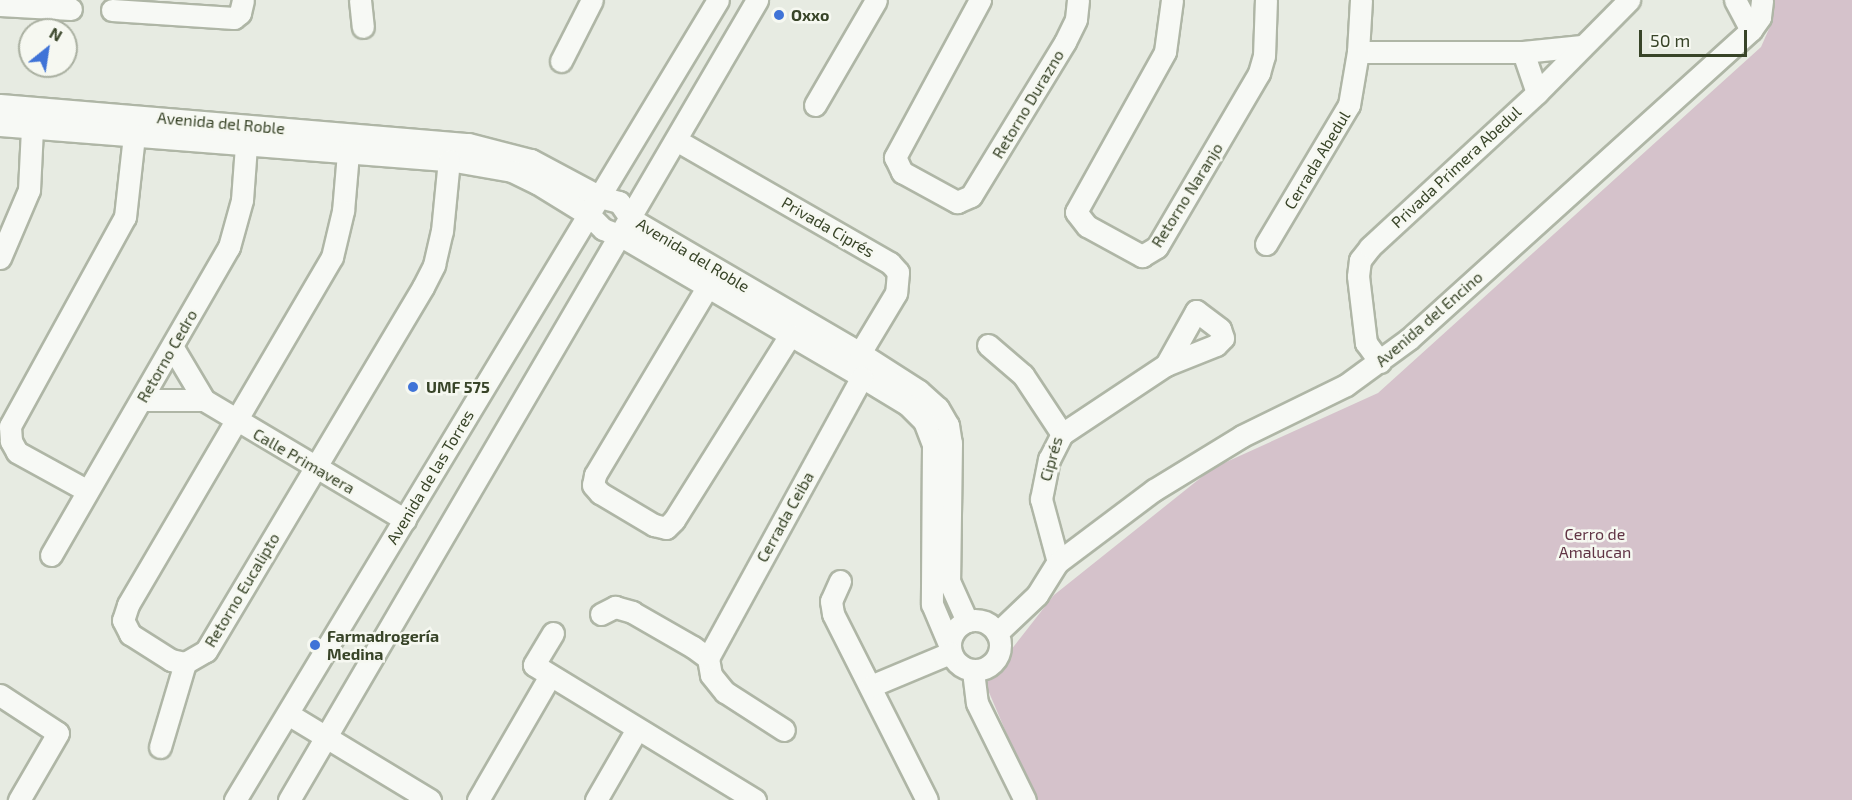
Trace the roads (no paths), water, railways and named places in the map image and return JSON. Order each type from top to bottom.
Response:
[{"type":"street","points":[[360,0],[363,27]]},
{"type":"street","points":[[561,61],[590,0]]},
{"type":"street","name":"Avenida de las Torres","points":[[235,800],[718,0]]},
{"type":"street","points":[[289,800],[757,0]]},
{"type":"street","points":[[815,105],[876,0]]},
{"type":"street","name":"Retorno Durazno","points":[[980,0],[898,149],[896,166],[949,199],[965,201],[1065,42],[1076,19],[1078,0]]},
{"type":"street","name":"Retorno Naranjo","points":[[1172,0],[1165,52],[1076,212],[1087,226],[1142,256],[1157,248],[1259,73],[1264,56],[1266,0]]},
{"type":"street","name":"Cerrada Abedul","points":[[1266,244],[1349,105],[1358,52],[1361,0]]},
{"type":"street","name":"Privada Primera Abedul","points":[[1380,362],[1366,343],[1358,276],[1360,260],[1370,247],[1537,93],[1629,0]]},
{"type":"street","points":[[1735,0],[1751,30]]},
{"type":"street","name":"Avenida del Encino","points":[[997,633],[1037,595],[1058,562],[1192,464],[1346,385],[1380,362],[1751,30],[1760,17],[1762,0]]},
{"type":"street","points":[[0,4],[41,3],[71,9]]},
{"type":"street","points":[[112,10],[139,6],[224,19],[242,7]]},
{"type":"street","points":[[1358,52],[1523,52],[1582,46]]},
{"type":"street","points":[[1523,52],[1537,93]]},
{"type":"street","name":"Avenida del Roble","points":[[0,105],[468,144],[531,160],[600,197],[619,202],[626,227],[708,286],[908,405],[924,421],[933,446],[930,585],[937,619],[950,649]]},
{"type":"street","name":"Avenida del Roble","points":[[0,124],[449,160],[512,171],[589,215],[603,229],[626,227],[860,353],[920,391],[948,425],[949,581],[968,621]]},
{"type":"street","points":[[0,258],[25,207],[32,128]]},
{"type":"street","points":[[86,490],[17,452],[11,441],[10,426],[125,217],[134,136]]},
{"type":"street","name":"Privada Ciprés","points":[[676,140],[890,263],[898,272],[896,293],[860,353]]},
{"type":"street","name":"Retorno Cedro","points":[[51,555],[86,490],[173,348],[238,226],[246,144]]},
{"type":"street","points":[[160,747],[185,663],[171,660],[130,634],[123,620],[128,605],[332,257],[341,223],[348,153]]},
{"type":"street","name":"Retorno Eucalipto","points":[[185,663],[206,651],[434,265],[449,160]]},
{"type":"street","points":[[708,286],[595,475],[593,485],[618,503],[666,528],[790,335]]},
{"type":"street","points":[[1062,434],[1166,365],[1216,345],[1223,338],[1220,329],[1196,311],[1166,365]]},
{"type":"street","name":"Ciprés","points":[[988,345],[1023,375],[1062,434],[1049,459],[1041,499],[1058,562]]},
{"type":"street","name":"Calle Primavera","points":[[173,348],[204,400],[405,520]]},
{"type":"street","name":"Cerrada Ceiba","points":[[708,658],[862,377]]},
{"type":"street","points":[[142,400],[204,400]]},
{"type":"street","points":[[840,581],[831,608],[927,800]]},
{"type":"street","points":[[601,614],[615,607],[632,612],[708,658],[711,675],[724,692],[784,730]]},
{"type":"street","points":[[979,620],[997,633],[999,655],[993,664],[973,671],[955,662],[950,649],[954,629],[968,621],[979,620]]},
{"type":"street","points":[[478,800],[542,671],[553,633]]},
{"type":"street","points":[[872,686],[950,649]]},
{"type":"street","points":[[542,671],[743,797]]},
{"type":"street","points":[[973,671],[977,703],[1025,800]]},
{"type":"street","points":[[0,695],[58,733],[19,800]]},
{"type":"street","points":[[288,714],[430,800]]},
{"type":"street","points":[[596,800],[637,729]]},
{"type":"place","name":"Oxxo","points":[[779,15]]},
{"type":"place","name":"UMF 575","points":[[413,387]]},
{"type":"place","name":"Farmadrogería Medina","points":[[315,645]]},
{"type":"park label","name":"Cerro de Amalucan","points":[[1595,543]]}]
